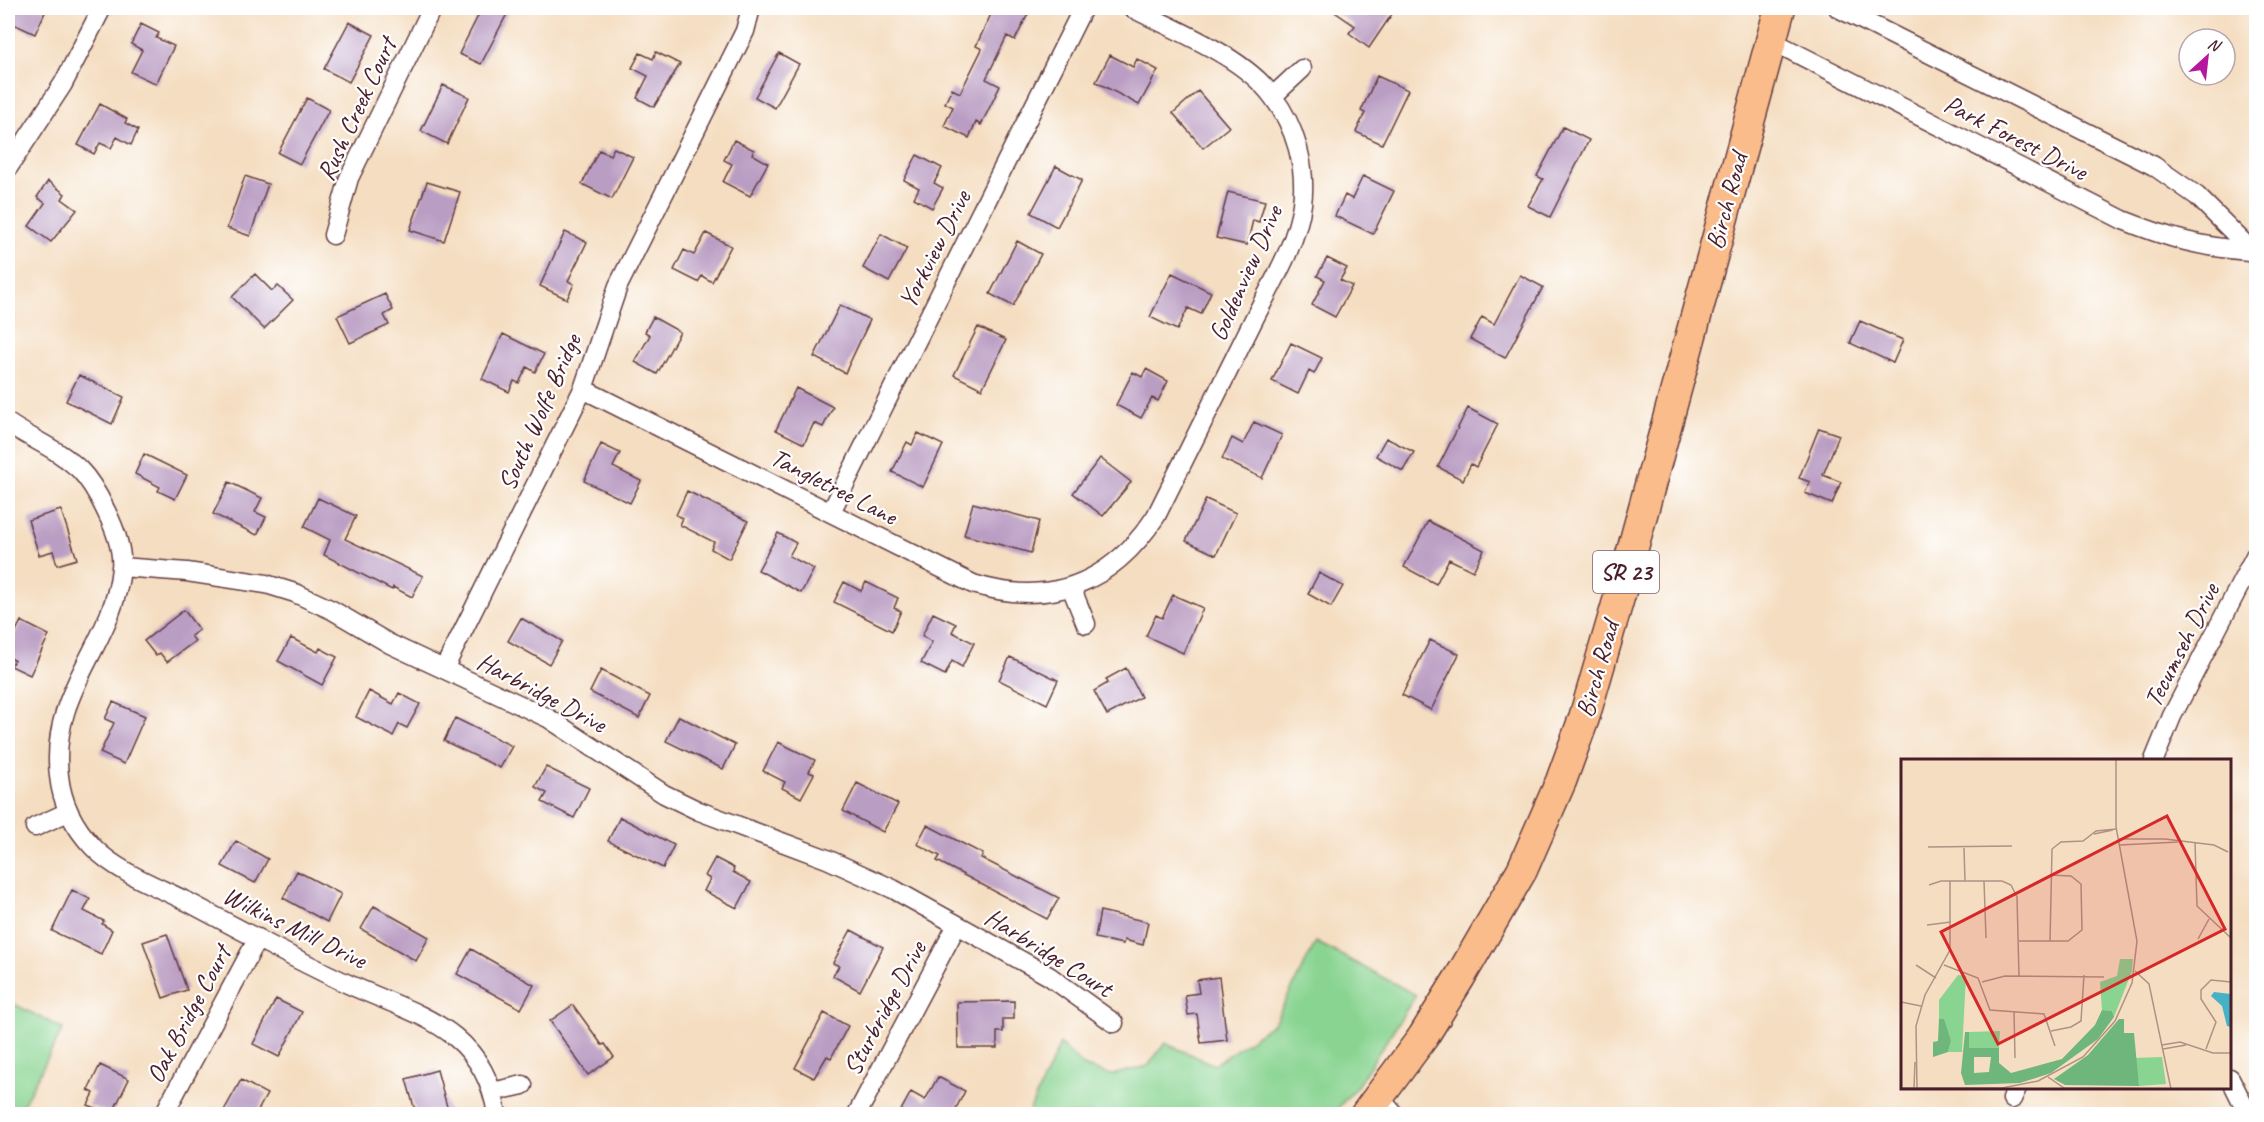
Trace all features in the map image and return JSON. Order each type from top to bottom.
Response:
[{"type":"main road","name":"Birch Road","points":[[1380,1109],[1522,870],[1561,781],[1584,718],[1625,577],[1780,8]]},
{"type":"street","points":[[8,168],[63,84],[102,8]]},
{"type":"street","name":"Rush Creek Court","points":[[333,235],[349,178],[432,8]]},
{"type":"street","name":"South Wolfe Bridge","points":[[444,669],[583,389],[618,286],[745,31],[752,8]]},
{"type":"street","name":"Yorkview Drive","points":[[831,512],[1083,8]]},
{"type":"street","name":"Goldenview Drive","points":[[1132,8],[1225,56],[1245,70],[1273,96],[1283,113],[1302,163],[1302,205],[1296,230],[1276,276],[1198,432]]},
{"type":"street","name":"Park Forest Drive","points":[[1838,8],[2154,166],[2197,196],[2253,253]]},
{"type":"street","name":"Park Forest Drive","points":[[1770,40],[2123,220],[2162,236],[2204,247],[2253,253]]},
{"type":"street","points":[[1273,96],[1302,69]]},
{"type":"street","name":"Tangletree Lane","points":[[583,389],[981,587],[1004,592],[1033,594],[1071,587],[1092,579],[1122,558],[1139,542],[1156,516],[1198,432]]},
{"type":"street","name":"Wilkins Mill Drive","points":[[8,423],[60,453],[80,471],[96,491],[110,519],[121,567],[115,597],[66,704],[58,730],[57,758],[60,786],[74,824],[94,848],[112,862],[349,984],[418,1012],[450,1032],[471,1052],[484,1073],[492,1092],[497,1114]]},
{"type":"street","name":"Tecumseh Drive","points":[[2154,759],[2172,716],[2256,554]]},
{"type":"street","name":"Harbridge Drive","points":[[121,567],[223,576],[295,593],[444,669],[548,718],[673,798],[827,859],[893,889],[957,925]]},
{"type":"street","points":[[1071,587],[1086,624]]},
{"type":"street","points":[[35,827],[68,812]]},
{"type":"street","name":"Harbridge Court","points":[[957,925],[1049,976],[1114,1023]]},
{"type":"street","name":"Sturbridge Drive","points":[[857,1114],[957,925]]},
{"type":"street","name":"Oak Bridge Court","points":[[164,1114],[258,938]]},
{"type":"street","points":[[2231,1082],[2248,1114]]},
{"type":"street","points":[[492,1092],[523,1084]]},
{"type":"green space","points":[[1316,942],[1416,995],[1357,1086],[1333,1114],[1028,1114],[1060,1044],[1085,1067],[1112,1075],[1148,1066],[1165,1043],[1214,1065],[1274,1023]]},
{"type":"green space","points":[[8,1001],[63,1029],[18,1114],[8,1114]]},
{"type":"building","points":[[16,8],[47,8],[35,34],[9,22]]},
{"type":"building","points":[[482,8],[510,8],[481,64],[459,54]]},
{"type":"building","points":[[994,8],[1031,8],[1015,40],[1007,36],[986,79],[1000,86],[981,125],[976,122],[969,138],[944,126],[953,107],[945,103],[952,89],[960,93],[982,49],[976,46]]},
{"type":"building","points":[[1329,8],[1383,8],[1392,14],[1369,48],[1349,33],[1355,26]]},
{"type":"building","points":[[349,22],[374,35],[349,82],[324,69]]},
{"type":"building","points":[[141,24],[159,33],[156,38],[174,46],[156,84],[131,72],[142,50],[131,44]]},
{"type":"building","points":[[656,52],[680,64],[654,107],[637,98],[648,76],[632,68],[640,53],[653,59]]},
{"type":"building","points":[[779,53],[799,64],[775,108],[755,97]]},
{"type":"building","points":[[1110,55],[1133,67],[1137,59],[1158,70],[1139,105],[1096,82]]},
{"type":"building","points":[[1377,76],[1408,90],[1382,144],[1356,132],[1365,113],[1361,111]]},
{"type":"building","points":[[443,85],[469,97],[447,144],[421,131]]},
{"type":"building","points":[[1198,91],[1229,127],[1203,148],[1173,113]]},
{"type":"building","points":[[307,98],[329,110],[300,164],[278,153]]},
{"type":"building","points":[[100,104],[127,119],[125,123],[138,130],[131,145],[117,137],[111,148],[100,143],[94,154],[78,145]]},
{"type":"building","points":[[1563,127],[1589,140],[1550,217],[1528,206],[1543,179],[1537,176]]},
{"type":"building","points":[[734,140],[754,150],[752,154],[768,163],[750,196],[723,182],[732,164],[724,160]]},
{"type":"building","points":[[614,148],[633,157],[612,199],[582,184],[599,150],[610,155]]},
{"type":"building","points":[[917,155],[942,168],[934,183],[943,188],[932,208],[914,198],[919,188],[904,180]]},
{"type":"building","points":[[1056,166],[1082,180],[1057,227],[1031,213]]},
{"type":"building","points":[[245,176],[268,184],[250,236],[227,228]]},
{"type":"building","points":[[1363,176],[1394,191],[1373,234],[1335,216],[1345,195],[1352,199]]},
{"type":"building","points":[[48,181],[65,194],[62,199],[77,210],[51,242],[29,226],[45,203],[37,197]]},
{"type":"building","points":[[427,182],[460,192],[444,241],[410,230]]},
{"type":"building","points":[[1228,192],[1265,201],[1259,222],[1253,220],[1247,245],[1216,238]]},
{"type":"building","points":[[565,232],[587,242],[568,281],[574,284],[567,299],[540,286]]},
{"type":"building","points":[[706,233],[731,246],[712,282],[702,276],[698,282],[674,270],[684,250],[694,255]]},
{"type":"building","points":[[881,234],[907,248],[889,282],[863,268]]},
{"type":"building","points":[[1017,241],[1041,254],[1013,306],[990,294]]},
{"type":"building","points":[[1327,258],[1347,268],[1340,280],[1352,286],[1335,317],[1312,305],[1325,280],[1317,276]]},
{"type":"building","points":[[1172,273],[1211,292],[1201,314],[1188,308],[1177,330],[1150,317]]},
{"type":"building","points":[[255,274],[272,291],[278,286],[293,300],[264,329],[232,297]]},
{"type":"building","points":[[1520,275],[1543,287],[1505,358],[1470,339],[1482,317],[1494,324]]},
{"type":"building","points":[[385,294],[393,310],[384,315],[389,325],[350,343],[337,316]]},
{"type":"building","points":[[840,305],[870,320],[845,373],[814,357]]},
{"type":"building","points":[[653,317],[680,332],[657,374],[635,362],[650,335],[645,332]]},
{"type":"building","points":[[1860,321],[1903,340],[1893,363],[1850,343]]},
{"type":"building","points":[[978,327],[1006,340],[982,389],[954,375]]},
{"type":"building","points":[[503,334],[544,354],[535,372],[527,367],[519,383],[514,381],[509,392],[482,379]]},
{"type":"building","points":[[1291,343],[1322,358],[1314,374],[1309,371],[1298,394],[1272,381]]},
{"type":"building","points":[[1146,369],[1168,381],[1158,401],[1152,398],[1141,418],[1116,405],[1133,372],[1142,377]]},
{"type":"building","points":[[79,375],[124,397],[112,424],[66,401]]},
{"type":"building","points":[[796,388],[833,407],[823,427],[814,423],[804,444],[776,430]]},
{"type":"building","points":[[1468,408],[1498,424],[1476,467],[1471,464],[1463,480],[1438,467]]},
{"type":"building","points":[[1254,422],[1282,435],[1262,478],[1222,459],[1232,438],[1243,444]]},
{"type":"building","points":[[1819,428],[1839,435],[1823,475],[1841,482],[1832,504],[1805,493],[1810,482],[1799,478]]},
{"type":"building","points":[[918,433],[943,445],[923,487],[892,472],[907,442],[912,445]]},
{"type":"building","points":[[1386,438],[1414,452],[1403,471],[1376,456]]},
{"type":"building","points":[[601,444],[620,453],[613,467],[641,481],[630,503],[584,481]]},
{"type":"building","points":[[144,454],[187,475],[175,499],[158,491],[160,487],[135,474]]},
{"type":"building","points":[[1100,458],[1131,482],[1103,516],[1073,493]]},
{"type":"building","points":[[229,482],[262,498],[255,512],[266,517],[257,535],[213,514]]},
{"type":"building","points":[[687,491],[748,521],[729,559],[711,549],[714,542],[680,525],[683,518],[676,515]]},
{"type":"building","points":[[318,498],[356,516],[345,539],[423,576],[412,597],[393,587],[392,590],[324,555],[330,540],[304,527]]},
{"type":"building","points":[[1206,499],[1236,513],[1216,555],[1186,541]]},
{"type":"building","points":[[973,503],[1039,521],[1031,553],[964,535]]},
{"type":"building","points":[[61,510],[77,559],[57,565],[53,551],[39,555],[28,520]]},
{"type":"building","points":[[1428,521],[1484,550],[1473,571],[1449,559],[1436,584],[1404,567]]},
{"type":"building","points":[[778,533],[796,543],[789,556],[814,569],[801,593],[758,570]]},
{"type":"building","points":[[1319,573],[1343,586],[1331,607],[1308,594]]},
{"type":"building","points":[[844,582],[861,591],[866,582],[898,598],[894,608],[901,611],[892,631],[834,602]]},
{"type":"building","points":[[1173,595],[1203,608],[1183,653],[1146,636],[1156,615],[1162,618]]},
{"type":"building","points":[[184,610],[199,630],[191,636],[195,641],[167,662],[160,653],[156,656],[144,641]]},
{"type":"building","points":[[933,613],[956,624],[952,632],[974,643],[962,667],[952,661],[945,675],[921,663],[932,642],[922,636]]},
{"type":"building","points":[[521,618],[562,641],[549,664],[508,641]]},
{"type":"building","points":[[21,621],[49,635],[30,675],[11,666],[14,660],[8,656],[8,647]]},
{"type":"building","points":[[291,638],[318,652],[320,648],[337,657],[322,685],[278,661]]},
{"type":"building","points":[[1430,640],[1459,654],[1431,710],[1402,695]]},
{"type":"building","points":[[1010,657],[1058,680],[1047,704],[999,680]]},
{"type":"building","points":[[1126,668],[1141,697],[1107,715],[1094,691],[1108,683],[1106,679]]},
{"type":"building","points":[[601,670],[650,696],[639,718],[590,692]]},
{"type":"building","points":[[369,691],[393,704],[399,693],[420,704],[407,728],[399,724],[393,736],[356,717]]},
{"type":"building","points":[[113,702],[145,716],[124,764],[100,753],[114,723],[105,719]]},
{"type":"building","points":[[679,716],[735,745],[723,769],[666,741]]},
{"type":"building","points":[[455,718],[512,746],[500,768],[444,741]]},
{"type":"building","points":[[778,742],[815,760],[809,772],[814,774],[801,798],[782,788],[785,782],[763,771]]},
{"type":"building","points":[[546,767],[589,788],[574,818],[542,802],[547,793],[535,787]]},
{"type":"building","points":[[857,783],[898,804],[883,832],[843,811]]},
{"type":"building","points":[[620,817],[674,845],[663,868],[608,841]]},
{"type":"building","points":[[927,825],[983,854],[981,858],[1059,898],[1047,919],[937,861],[940,856],[917,844]]},
{"type":"building","points":[[236,841],[268,859],[255,883],[222,866]]},
{"type":"building","points":[[715,858],[734,868],[733,872],[751,882],[737,908],[704,891],[710,879],[705,876]]},
{"type":"building","points":[[297,871],[341,894],[327,922],[283,898]]},
{"type":"building","points":[[72,890],[90,899],[84,911],[104,921],[102,924],[112,930],[101,954],[52,931]]},
{"type":"building","points":[[374,906],[429,937],[416,961],[361,929]]},
{"type":"building","points":[[1100,911],[1148,922],[1143,945],[1124,940],[1123,944],[1095,938]]},
{"type":"building","points":[[851,930],[883,947],[860,991],[833,976],[839,966],[833,963]]},
{"type":"building","points":[[167,934],[187,990],[163,998],[143,942]]},
{"type":"building","points":[[471,949],[534,985],[521,1009],[457,974]]},
{"type":"building","points":[[1219,977],[1227,1040],[1201,1043],[1197,1014],[1188,1015],[1185,995],[1199,993],[1197,980]]},
{"type":"building","points":[[276,999],[302,1012],[279,1057],[253,1044]]},
{"type":"building","points":[[1014,1001],[1014,1019],[1003,1019],[1003,1032],[997,1032],[997,1048],[958,1048],[957,1002]]},
{"type":"building","points":[[573,1005],[602,1045],[605,1044],[614,1057],[588,1075],[550,1021]]},
{"type":"building","points":[[824,1013],[848,1026],[831,1058],[827,1056],[814,1078],[795,1068]]},
{"type":"building","points":[[100,1065],[129,1079],[112,1114],[88,1105],[94,1093],[88,1090]]},
{"type":"building","points":[[437,1070],[449,1114],[416,1114],[406,1079]]},
{"type":"building","points":[[938,1077],[965,1091],[953,1114],[899,1114],[911,1092],[925,1100]]},
{"type":"building","points":[[241,1080],[267,1094],[256,1114],[222,1114]]}]
